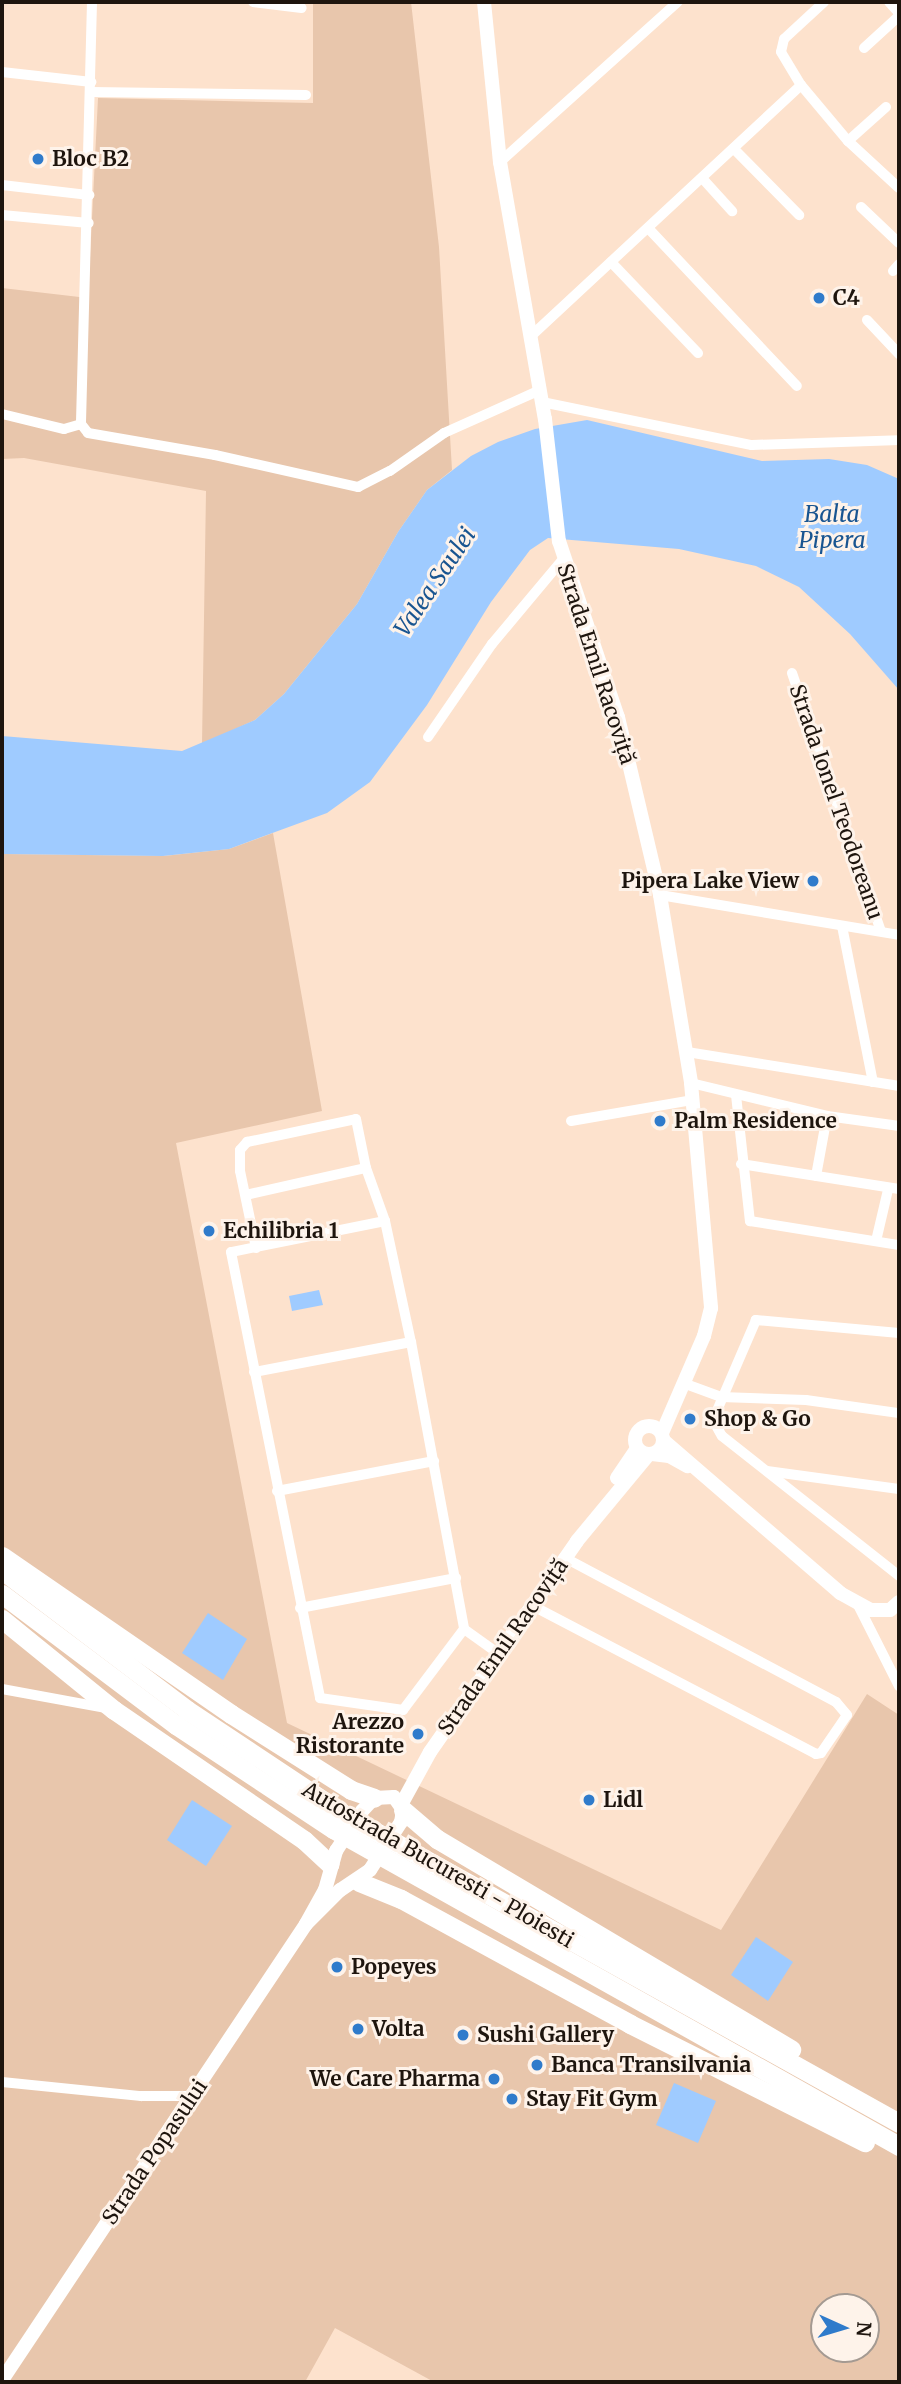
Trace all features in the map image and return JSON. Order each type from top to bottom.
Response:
[{"type":"highway","points":[[2,1556],[210,1701],[351,1790],[381,1797]]},
{"type":"highway","name":"Autostrada Bucuresti - Ploiesti","points":[[2,1570],[264,1773],[899,2123]]},
{"type":"highway","name":"Autostrada Bucuresti - Ploiesti","points":[[2,1594],[125,1688],[264,1773],[503,1927],[899,2146]]},
{"type":"highway","points":[[2,1619],[114,1710],[304,1840],[330,1867]]},
{"type":"highway","points":[[402,1808],[437,1839],[713,2000],[899,2123]]},
{"type":"highway","points":[[354,1883],[401,1899],[631,2025],[899,2159]]},
{"type":"street","points":[[81,424],[89,223],[92,2]]},
{"type":"street","points":[[253,2],[302,8]]},
{"type":"street","name":"Strada Emil Racoviță","points":[[402,1808],[430,1752],[577,1541],[660,1433],[707,1328],[711,1308],[691,1083],[660,895],[618,717],[562,559],[545,419],[500,162],[484,2]]},
{"type":"street","points":[[500,162],[678,2]]},
{"type":"street","points":[[824,2],[780,47],[802,85],[848,141],[899,188]]},
{"type":"street","points":[[864,48],[899,14],[889,2]]},
{"type":"street","points":[[2,72],[91,87],[306,95]]},
{"type":"street","points":[[530,337],[802,85]]},
{"type":"street","points":[[848,141],[886,107]]},
{"type":"street","points":[[734,149],[799,215]]},
{"type":"street","points":[[702,178],[732,211]]},
{"type":"street","points":[[2,185],[89,195]]},
{"type":"street","points":[[861,207],[899,243]]},
{"type":"street","points":[[2,215],[89,223]]},
{"type":"street","points":[[648,228],[797,386]]},
{"type":"street","points":[[611,262],[698,353]]},
{"type":"street","points":[[867,320],[899,354]]},
{"type":"street","points":[[81,424],[95,436],[215,455],[358,487],[390,471],[444,433],[541,396],[752,445],[899,440]]},
{"type":"street","points":[[2,414],[64,429],[81,424]]},
{"type":"street","points":[[428,737],[492,644],[562,559]]},
{"type":"street","name":"Strada Ionel Teodoreanu","points":[[792,673],[881,931]]},
{"type":"street","points":[[660,895],[899,935]]},
{"type":"street","points":[[842,926],[873,1082]]},
{"type":"street","points":[[687,1052],[899,1086]]},
{"type":"street","points":[[691,1083],[827,1116],[899,1126]]},
{"type":"street","points":[[736,1095],[741,1164],[750,1221],[899,1245]]},
{"type":"street","points":[[571,1121],[693,1100]]},
{"type":"street","points":[[816,1176],[827,1116]]},
{"type":"street","name":"Strada Emil Racoviță","points":[[256,1248],[240,1150],[247,1142],[356,1119],[366,1168],[386,1221],[467,1631],[403,1710],[320,1698],[231,1252],[256,1248],[386,1221]]},
{"type":"street","points":[[741,1164],[894,1190],[876,1241]]},
{"type":"street","points":[[246,1195],[366,1168]]},
{"type":"street","points":[[899,1333],[756,1320],[720,1397],[713,1420],[715,1429],[899,1576]]},
{"type":"street","points":[[254,1373],[411,1342]]},
{"type":"street","points":[[682,1383],[720,1397],[783,1398],[899,1412]]},
{"type":"street","points":[[673,1405],[679,1439],[744,1503],[745,1511]]},
{"type":"street","name":"Strada Emil Racoviță","points":[[646,1452],[638,1431],[660,1433]]},
{"type":"street","points":[[660,1433],[745,1511],[858,1605],[899,1686]]},
{"type":"street","points":[[646,1452],[680,1462],[732,1506],[745,1511]]},
{"type":"street","points":[[277,1491],[434,1461]]},
{"type":"street","points":[[765,1470],[899,1489]]},
{"type":"street","points":[[533,1606],[816,1754],[821,1753],[847,1716],[836,1702],[565,1558]]},
{"type":"street","points":[[300,1608],[456,1578]]},
{"type":"street","points":[[858,1605],[880,1611],[899,1602]]},
{"type":"street","points":[[467,1631],[499,1654]]},
{"type":"street","points":[[2,1689],[114,1710]]},
{"type":"street","name":"Strada Emil Racoviță","points":[[381,1797],[430,1752]]},
{"type":"street","points":[[381,1797],[402,1808]]},
{"type":"street","name":"Strada Popasului","points":[[2,2380],[306,1924],[330,1867],[381,1797]]},
{"type":"street","name":"Strada Popasului","points":[[306,1924],[354,1883],[398,1828],[402,1808]]},
{"type":"street","points":[[330,1867],[335,1878],[354,1883]]},
{"type":"street","points":[[2,2082],[141,2096],[192,2096]]},
{"type":"shaded area","points":[[313,2],[411,2],[439,247],[452,470],[427,490],[398,532],[357,604],[284,694],[255,720],[202,744],[206,491],[24,458],[2,459],[2,288],[88,298],[98,98],[313,103]]},
{"type":"shaded area","points":[[273,833],[322,1111],[176,1143],[287,1723],[721,1930],[867,1694],[899,1715],[899,2382],[434,2382],[335,2328],[305,2382],[2,2382],[2,854],[164,856],[229,849]]},
{"type":"water","name":"Balta Pipera","points":[[587,420],[762,461],[829,459],[867,465],[899,479],[899,690],[850,634],[799,587],[756,566],[679,549],[548,538],[530,550],[491,602],[427,705],[370,782],[327,813],[229,849],[163,856],[2,854],[2,736],[182,751],[255,720],[284,694],[357,604],[398,532],[427,490],[471,456],[498,442],[535,429]]},
{"type":"water","points":[[319,1290],[323,1305],[292,1311],[289,1296]]},
{"type":"water","points":[[208,1613],[247,1639],[223,1680],[182,1653]]},
{"type":"water","points":[[192,1800],[232,1826],[206,1866],[167,1840]]},
{"type":"water","points":[[756,1937],[793,1962],[768,2001],[731,1975]]},
{"type":"water","points":[[674,2083],[716,2101],[698,2143],[656,2125]]},
{"type":"place","name":"Bloc B2","points":[[38,159]]},
{"type":"place","name":"C4","points":[[819,298]]},
{"type":"place","name":"Pipera Lake View","points":[[813,881]]},
{"type":"place","name":"Palm Residence","points":[[660,1121]]},
{"type":"place","name":"Echilibria 1","points":[[209,1231]]},
{"type":"place","name":"Shop & Go","points":[[690,1419]]},
{"type":"place","name":"Arezzo Ristorante","points":[[418,1734]]},
{"type":"place","name":"Lidl","points":[[589,1800]]},
{"type":"place","name":"Popeyes","points":[[337,1967]]},
{"type":"place","name":"Volta","points":[[358,2029]]},
{"type":"place","name":"Sushi Gallery","points":[[463,2035]]},
{"type":"place","name":"Banca Transilvania","points":[[537,2065]]},
{"type":"place","name":"We Care Pharma","points":[[494,2079]]},
{"type":"place","name":"Stay Fit Gym","points":[[512,2099]]},
{"type":"water label","name":"Valea Saulei","points":[[435,582]]}]
